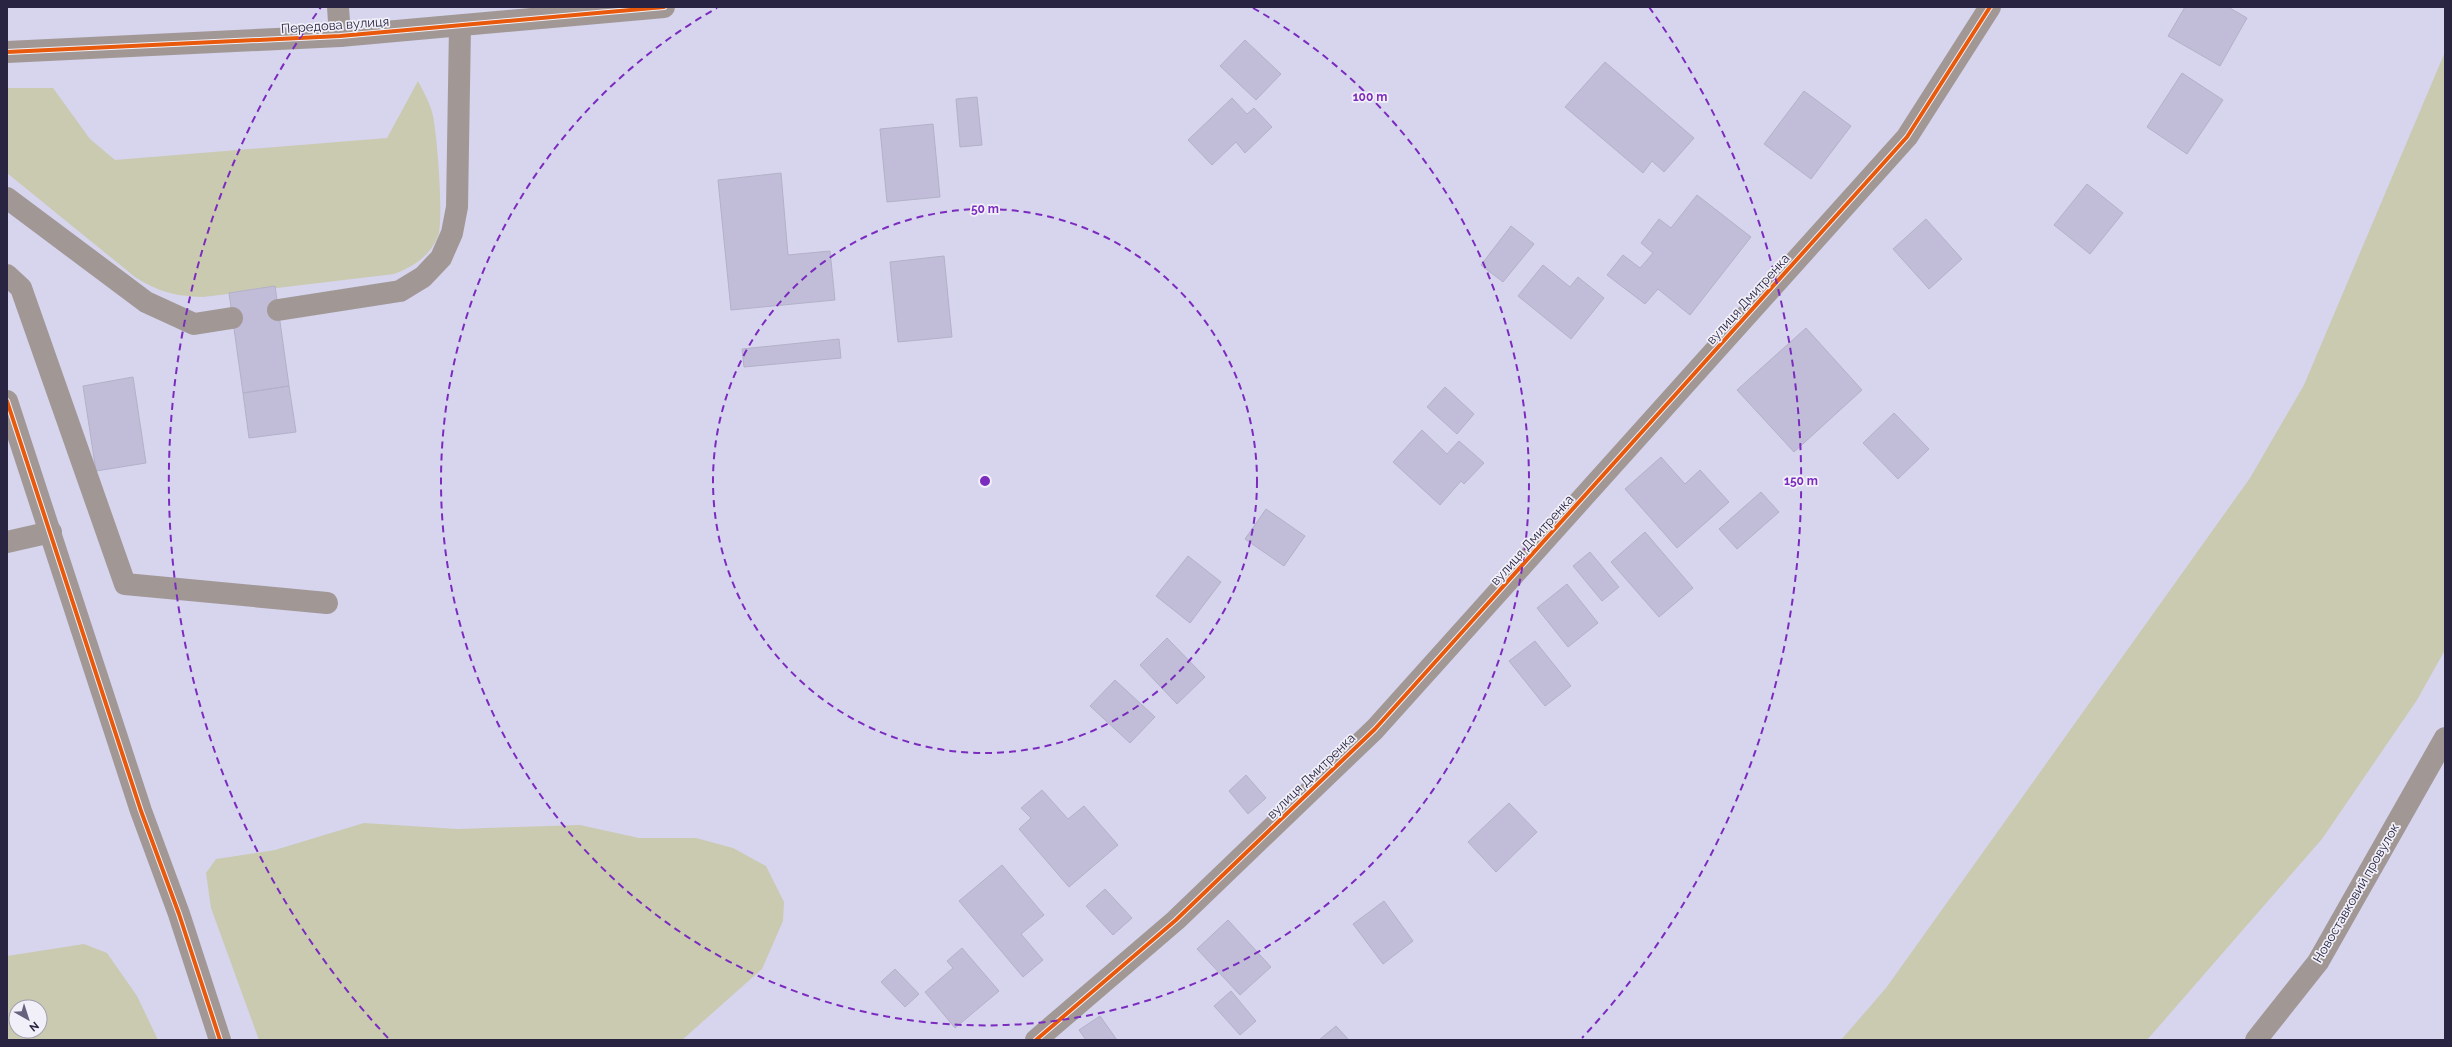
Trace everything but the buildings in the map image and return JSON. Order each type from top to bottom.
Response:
[{"type":"street","points":[[338,7],[340,36]]},
{"type":"street","name":"Передова вулиця","points":[[7,52],[340,36],[664,7]]},
{"type":"street","name":"вулиця Дмитренка","points":[[1036,1040],[1176,920],[1375,729],[1908,137],[1990,7]]},
{"type":"street","points":[[278,310],[400,291],[423,277],[441,258],[452,234],[457,207],[460,26]]},
{"type":"street","points":[[7,198],[146,302],[194,324],[232,318]]},
{"type":"street","points":[[7,275],[21,288],[125,584],[327,603]]},
{"type":"street","points":[[7,401],[51,532],[141,812],[179,914],[220,1040]]},
{"type":"street","points":[[7,542],[51,532]]},
{"type":"street","name":"Новоставковий провулок","points":[[2256,1040],[2318,962],[2445,738]]},
{"type":"green space","points":[[2445,52],[2445,650],[2417,700],[2322,839],[2147,1040],[1841,1040],[1886,988],[2250,478],[2304,385]]},
{"type":"green space","points":[[418,81],[429,104],[434,122],[438,155],[440,227],[435,243],[426,255],[408,268],[394,274],[203,297],[184,296],[159,290],[135,277],[7,173],[7,88],[53,88],[90,139],[115,160],[387,138]]},
{"type":"green space","points":[[364,823],[457,829],[580,825],[639,838],[696,838],[733,848],[766,866],[784,902],[783,921],[762,969],[682,1040],[259,1040],[211,908],[206,873],[216,859],[275,850]]},
{"type":"green space","points":[[84,944],[107,953],[137,996],[158,1040],[7,1040],[7,956]]},
{"type":"cycle path","points":[[7,52],[340,36],[664,7]]},
{"type":"cycle path","points":[[1036,1040],[1176,920],[1375,729],[1907,137],[1990,7]]},
{"type":"cycle path","points":[[7,401],[141,811],[179,914],[220,1040]]}]
